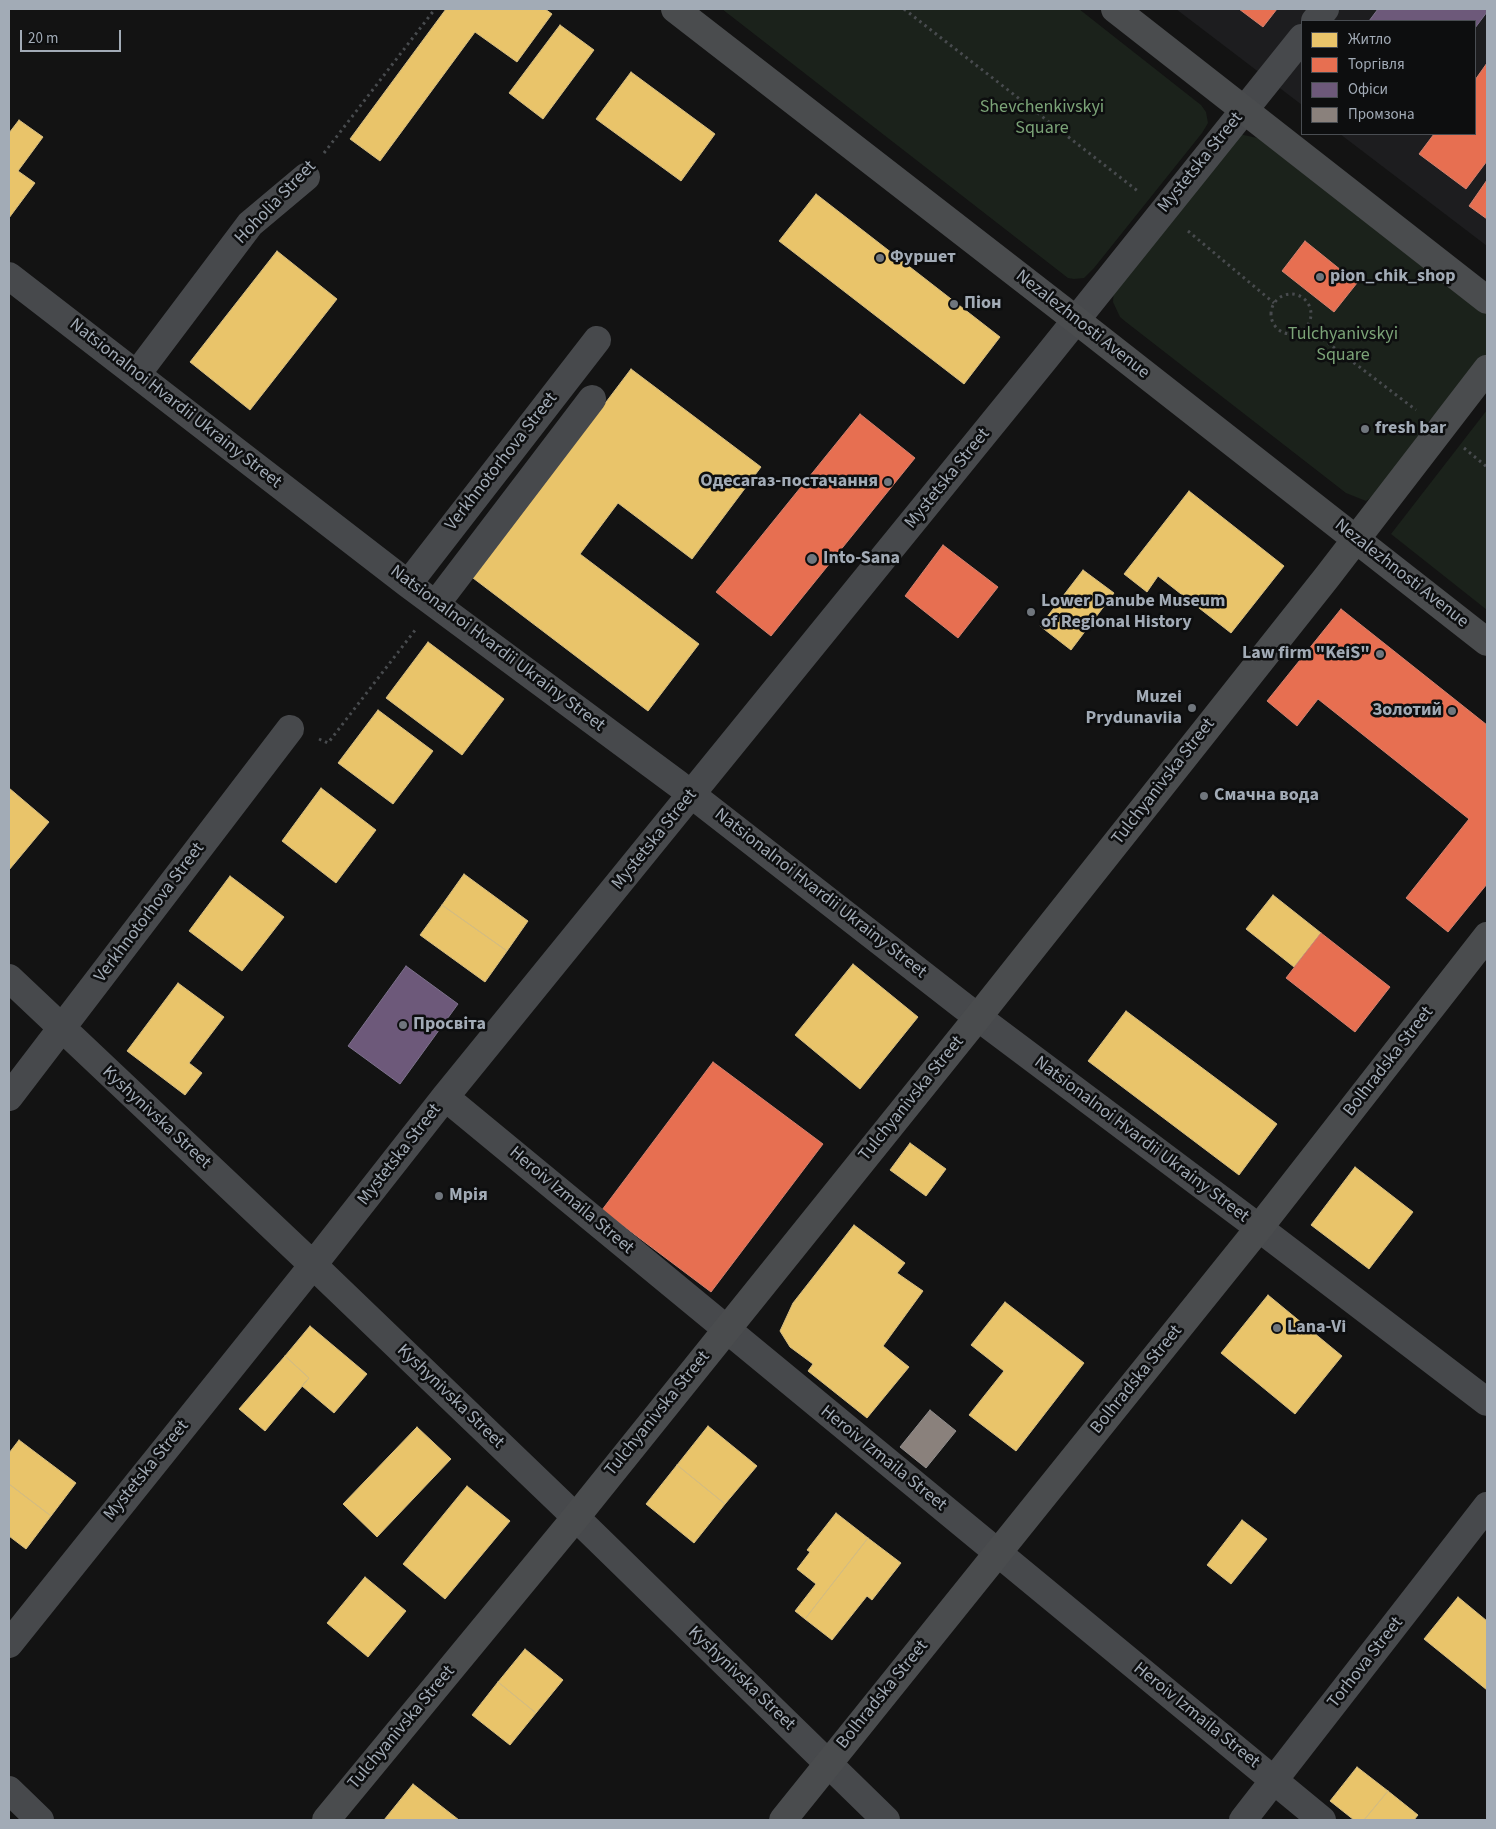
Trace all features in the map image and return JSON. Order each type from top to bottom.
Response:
[{"type":"main road","name":"Nezalezhnosti Avenue","points":[[675,9],[1487,642]]},
{"type":"main road","points":[[1115,9],[1487,300]]},
{"type":"main road","name":"Tulchyanivska Street","points":[[326,1820],[576,1517],[978,1017],[1327,577],[1487,369]]},
{"type":"main road","name":"Bolhradska Street","points":[[783,1820],[1259,1228],[1487,936]]},
{"type":"street","points":[[1316,20],[1325,9]]},
{"type":"street","name":"Mystetska Street","points":[[9,1644],[445,1097],[693,794],[1301,39]]},
{"type":"street","name":"Hoholia Street","points":[[137,374],[250,224],[306,177]]},
{"type":"street","name":"Natsionalnoi Hvardii Ukrainy Street","points":[[9,276],[408,584],[693,794],[978,1017],[1487,1402]]},
{"type":"street","name":"Verkhnotorhova Street","points":[[408,584],[597,340]]},
{"type":"street","points":[[436,604],[592,399]]},
{"type":"street","name":"Verkhnotorhova Street","points":[[9,1097],[290,729]]},
{"type":"street","name":"Kyshynivska Street","points":[[9,978],[61,1030],[313,1265],[576,1517],[886,1820]]},
{"type":"street","name":"Heroiv Izmaila Street","points":[[445,1097],[1322,1820]]},
{"type":"street","name":"Torhova Street","points":[[1243,1820],[1487,1506]]},
{"type":"street","points":[[9,1790],[40,1820]]},
{"type":"path","name":"Hoholia Street","points":[[306,177],[435,9]]},
{"type":"path","points":[[904,9],[1142,194]]},
{"type":"path","points":[[1185,229],[1274,303]]},
{"type":"path","points":[[1290,293],[1303,296],[1308,301],[1312,314],[1307,327],[1296,334],[1282,332],[1276,328],[1270,316],[1274,303],[1284,294],[1290,293]]},
{"type":"path","points":[[1307,327],[1417,411]]},
{"type":"path","points":[[1461,446],[1487,467]]},
{"type":"path","points":[[290,729],[328,743],[436,604]]},
{"type":"shaded area","points":[[1176,9],[1487,9],[1487,246],[1341,135],[1476,135],[1476,20],[1301,20],[1301,104]]},
{"type":"green space","name":"Shevchenkivskyi Square","points":[[722,9],[1079,9],[1201,105],[1206,112],[1208,123],[1094,268],[1084,278],[1068,278]]},
{"type":"green space","name":"Tulchyanivskyi Square","points":[[1239,134],[1262,139],[1487,312],[1487,355],[1429,421],[1377,493],[1366,501],[1346,493],[1126,322],[1120,317],[1113,302],[1114,287]]},
{"type":"green space","points":[[1487,410],[1487,610],[1391,534]]},
{"type":"building: Житло","points":[[446,9],[545,9],[552,14],[517,62],[475,32],[380,161],[350,139]]},
{"type":"building: Житло","points":[[560,25],[594,50],[543,119],[509,93]]},
{"type":"building: Житло","points":[[631,72],[715,134],[681,181],[596,119]]},
{"type":"building: Житло","points":[[19,120],[43,137],[18,171],[35,183],[9,218],[9,133]]},
{"type":"building: Житло","points":[[816,194],[1000,337],[964,384],[779,241]]},
{"type":"building: Житло","points":[[277,251],[337,299],[250,410],[190,362]]},
{"type":"building: Житло","points":[[631,369],[761,467],[692,559],[618,503],[580,554],[699,644],[648,711],[473,578]]},
{"type":"building: Житло","points":[[1189,491],[1284,566],[1231,633],[1158,576],[1147,592],[1124,574]]},
{"type":"building: Житло","points":[[1083,570],[1114,593],[1071,650],[1040,626]]},
{"type":"building: Житло","points":[[428,642],[504,699],[462,755],[386,698]]},
{"type":"building: Житло","points":[[378,710],[433,751],[393,804],[338,763]]},
{"type":"building: Житло","points":[[9,788],[49,822],[9,870]]},
{"type":"building: Житло","points":[[321,788],[376,830],[336,883],[282,841]]},
{"type":"building: Житло","points":[[464,874],[528,921],[507,951],[442,905]]},
{"type":"building: Житло","points":[[230,876],[284,917],[242,971],[189,931]]},
{"type":"building: Житло","points":[[1273,895],[1321,933],[1294,967],[1246,929]]},
{"type":"building: Житло","points":[[442,905],[507,951],[485,982],[420,935]]},
{"type":"building: Житло","points":[[853,964],[918,1017],[860,1089],[795,1035]]},
{"type":"building: Житло","points":[[178,983],[224,1017],[189,1063],[202,1073],[185,1095],[127,1051]]},
{"type":"building: Житло","points":[[1126,1011],[1277,1124],[1239,1175],[1088,1061]]},
{"type":"building: Житло","points":[[910,1143],[946,1169],[926,1196],[890,1170]]},
{"type":"building: Житло","points":[[1355,1167],[1413,1212],[1369,1269],[1311,1225]]},
{"type":"building: Житло","points":[[854,1225],[905,1263],[897,1273],[923,1291],[883,1346],[909,1367],[867,1418],[808,1371],[813,1364],[790,1347],[780,1331],[793,1303]]},
{"type":"building: Житло","points":[[1268,1295],[1342,1356],[1295,1414],[1221,1353]]},
{"type":"building: Житло","points":[[1005,1302],[1084,1363],[1016,1451],[969,1415],[1004,1371],[971,1345]]},
{"type":"building: Житло","points":[[310,1326],[367,1374],[334,1413],[302,1386],[309,1378],[285,1356]]},
{"type":"building: Житло","points":[[285,1356],[309,1378],[265,1431],[239,1409]]},
{"type":"building: Житло","points":[[708,1426],[757,1466],[725,1504],[677,1465]]},
{"type":"building: Житло","points":[[417,1427],[451,1459],[377,1537],[343,1504]]},
{"type":"building: Житло","points":[[19,1440],[76,1483],[51,1516],[9,1484],[9,1453]]},
{"type":"building: Житло","points":[[677,1465],[725,1504],[694,1543],[646,1504]]},
{"type":"building: Житло","points":[[9,1484],[51,1516],[26,1549],[9,1536]]},
{"type":"building: Житло","points":[[467,1486],[510,1521],[445,1599],[403,1564]]},
{"type":"building: Житло","points":[[836,1513],[868,1538],[805,1619],[795,1611],[816,1584],[797,1569],[810,1552],[807,1550]]},
{"type":"building: Житло","points":[[1242,1520],[1267,1539],[1231,1584],[1207,1565]]},
{"type":"building: Житло","points":[[868,1538],[901,1563],[872,1600],[867,1596],[832,1640],[805,1619]]},
{"type":"building: Житло","points":[[365,1577],[406,1611],[368,1657],[327,1623]]},
{"type":"building: Житло","points":[[1458,1597],[1487,1621],[1487,1690],[1424,1639]]},
{"type":"building: Житло","points":[[525,1649],[563,1680],[536,1713],[498,1682]]},
{"type":"building: Житло","points":[[498,1682],[536,1713],[510,1745],[472,1715]]},
{"type":"building: Житло","points":[[1357,1767],[1388,1791],[1364,1820],[1354,1820],[1330,1801]]},
{"type":"building: Житло","points":[[413,1784],[459,1820],[384,1820]]},
{"type":"building: Житло","points":[[1388,1791],[1418,1815],[1414,1820],[1364,1820]]},
{"type":"building: Торгівля","points":[[1239,9],[1277,9],[1263,27]]},
{"type":"building: Торгівля","points":[[1487,63],[1487,161],[1466,189],[1419,154],[1433,135],[1476,135],[1476,79]]},
{"type":"building: Торгівля","points":[[1487,180],[1487,219],[1469,206]]},
{"type":"building: Торгівля","points":[[1305,241],[1357,283],[1334,312],[1282,271]]},
{"type":"building: Торгівля","points":[[860,414],[915,458],[771,636],[716,592]]},
{"type":"building: Торгівля","points":[[943,545],[998,587],[958,638],[905,596]]},
{"type":"building: Торгівля","points":[[1341,609],[1487,725],[1487,884],[1448,932],[1406,898],[1469,819],[1318,699],[1297,726],[1267,701]]},
{"type":"building: Торгівля","points":[[1321,933],[1390,987],[1355,1032],[1286,978]]},
{"type":"building: Торгівля","points":[[713,1062],[823,1144],[711,1292],[602,1210]]},
{"type":"building: Офіси","points":[[1378,9],[1487,9],[1487,12],[1476,27],[1476,20],[1370,20]]},
{"type":"building: Офіси","name":"Просвіта","points":[[406,966],[458,1004],[400,1084],[348,1046]]},
{"type":"building: Промзона","points":[[930,1410],[956,1431],[926,1468],[900,1447]]},
{"type":"place","name":"Фуршет","points":[[880,258]]},
{"type":"place","name":"pion_chik_shop","points":[[1320,277]]},
{"type":"place","name":"Піон","points":[[954,304]]},
{"type":"place","name":"fresh bar","points":[[1365,429]]},
{"type":"place","name":"Одесагаз-постачання","points":[[888,482]]},
{"type":"place","name":"Into-Sana","points":[[812,559]]},
{"type":"place","name":"Lower Danube Museum of Regional History","points":[[1031,612]]},
{"type":"place","name":"Law firm \"KeiS\"","points":[[1380,654]]},
{"type":"place","name":"Muzei Prydunaviia","points":[[1192,708]]},
{"type":"place","name":"Золотий","points":[[1452,711]]},
{"type":"place","name":"Смачна вода","points":[[1204,796]]},
{"type":"place","name":"Просвіта","points":[[403,1025]]},
{"type":"place","name":"Мрія","points":[[439,1196]]},
{"type":"place","name":"Lana-Vi","points":[[1277,1328]]}]
